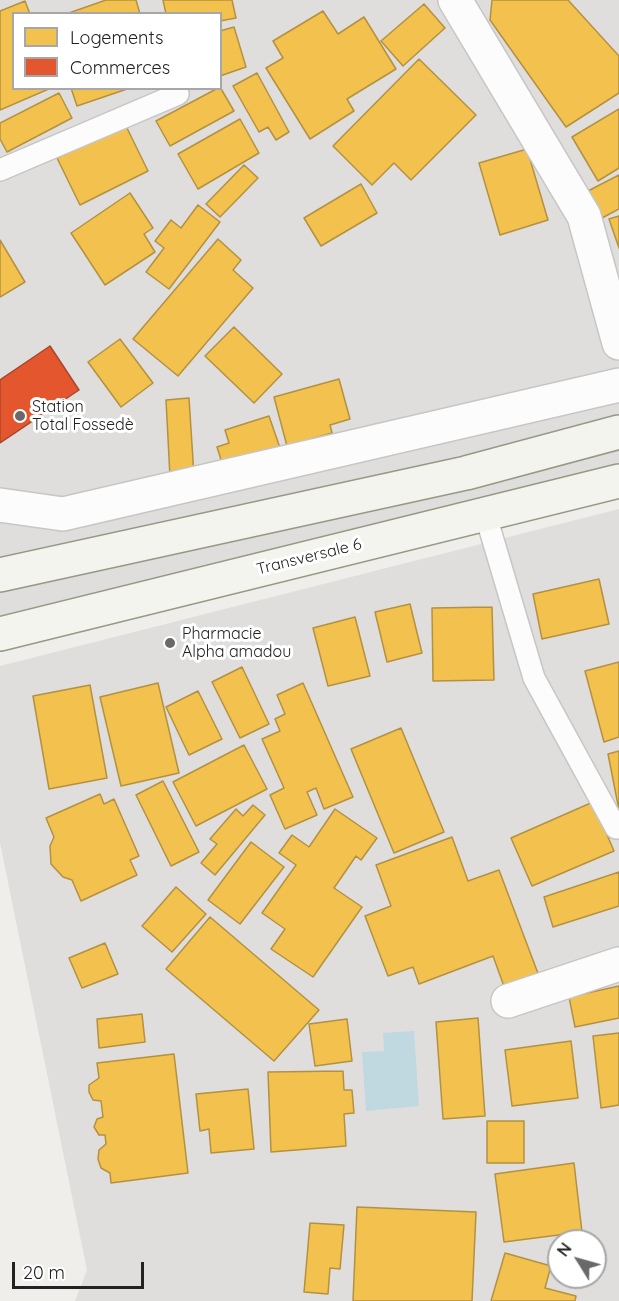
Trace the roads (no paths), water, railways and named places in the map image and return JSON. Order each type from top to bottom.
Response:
[{"type":"main road","points":[[0,575],[466,473],[619,432]]},
{"type":"main road","name":"Transversale 6","points":[[0,634],[619,481]]},
{"type":"street","points":[[455,0],[584,216],[619,343]]},
{"type":"street","points":[[0,505],[63,514],[619,385]]},
{"type":"street","points":[[508,1001],[619,964]]},
{"type":"lane","points":[[0,170],[178,94]]},
{"type":"lane","points":[[485,513],[534,678],[616,828],[619,828]]},
{"type":"water","points":[[414,1031],[419,1106],[366,1111],[362,1052],[384,1051],[383,1033]]},
{"type":"place","name":"Station Total Fossedè","points":[[20,416]]},
{"type":"place","name":"Pharmacie Alpha amadou","points":[[170,643]]}]
